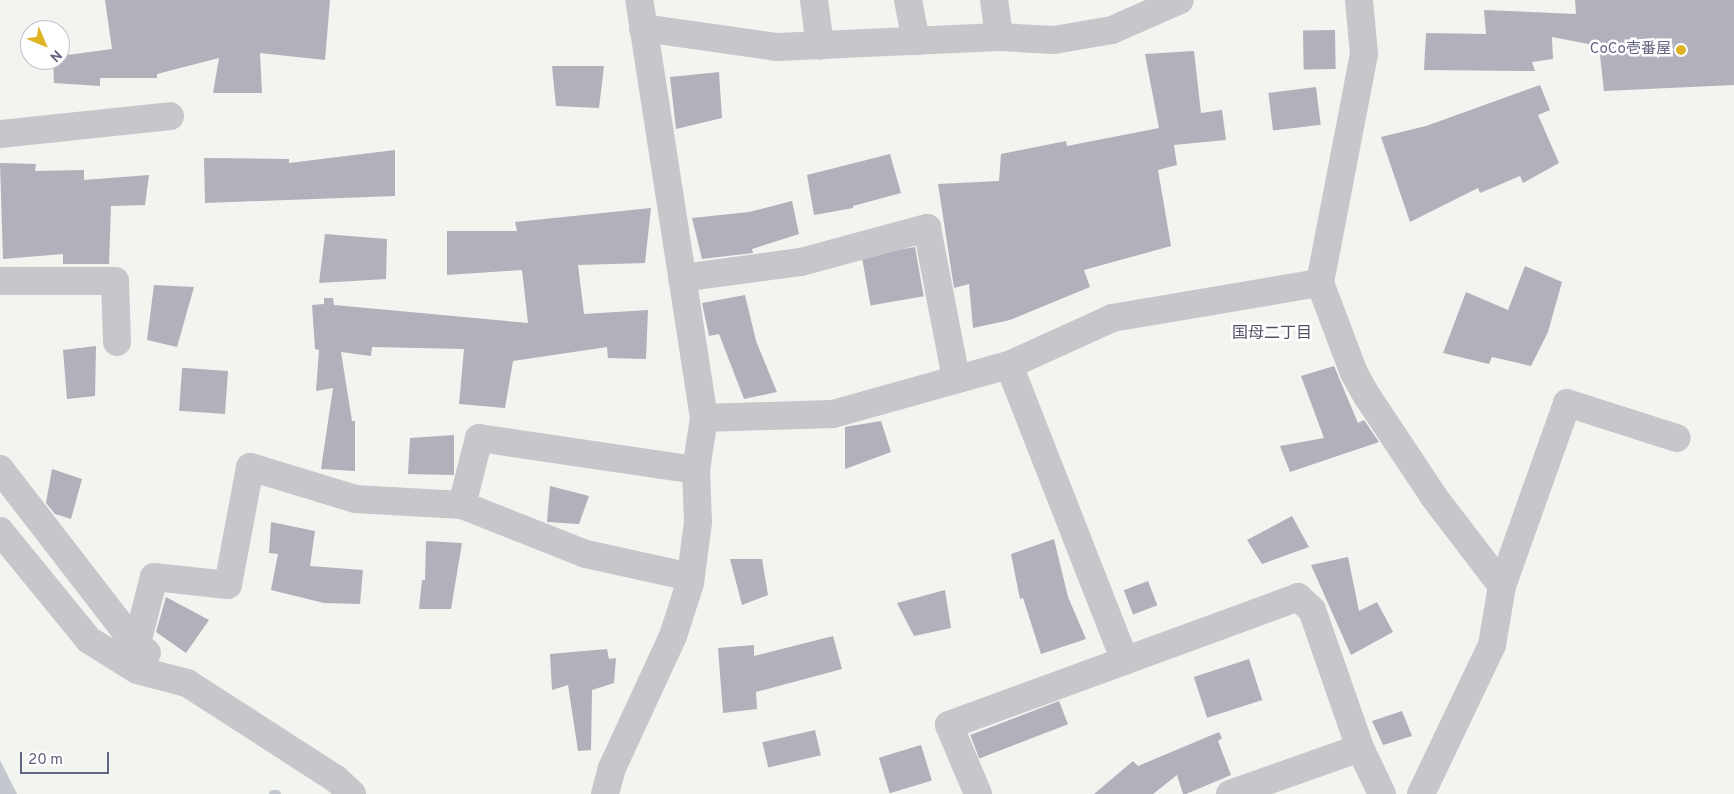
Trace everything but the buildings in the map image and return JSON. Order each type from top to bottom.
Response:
[{"type":"street","points":[[606,794],[612,768],[674,636],[690,577],[698,522],[696,470],[704,418],[639,0]]},
{"type":"street","points":[[814,0],[820,46]]},
{"type":"street","points":[[908,0],[916,41]]},
{"type":"street","points":[[994,0],[999,37]]},
{"type":"street","points":[[643,28],[777,48],[999,37],[1054,40],[1112,30],[1180,0]]},
{"type":"street","points":[[1359,0],[1364,54],[1320,283],[1354,373],[1367,396],[1434,497],[1502,586]]},
{"type":"street","points":[[0,134],[170,116]]},
{"type":"street","points":[[682,278],[801,262],[927,228],[956,379]]},
{"type":"street","points":[[0,281],[115,281],[118,342]]},
{"type":"street","points":[[704,418],[832,414],[1009,365],[1112,318],[1320,283]]},
{"type":"street","points":[[1009,365],[1125,661]]},
{"type":"street","points":[[1421,794],[1492,645],[1502,586],[1567,403],[1677,438]]},
{"type":"street","points":[[462,505],[479,438],[696,470]]},
{"type":"street","points":[[137,643],[154,577],[228,585],[250,468],[355,498],[462,505],[586,554],[690,577]]},
{"type":"street","points":[[0,469],[137,643],[187,683],[336,779],[352,794]]},
{"type":"street","points":[[0,531],[89,640],[137,670],[187,683]]},
{"type":"street","points":[[978,794],[949,725],[1298,597],[1312,610],[1360,748],[1382,794]]},
{"type":"street","points":[[1230,794],[1360,748]]},
{"type":"shaded area","points":[[0,760],[17,794],[0,794]]},
{"type":"place","name":"CoCo壱番屋","points":[[1681,50]]},
{"type":"district","name":"国母二丁目","points":[[1272,334]]}]
